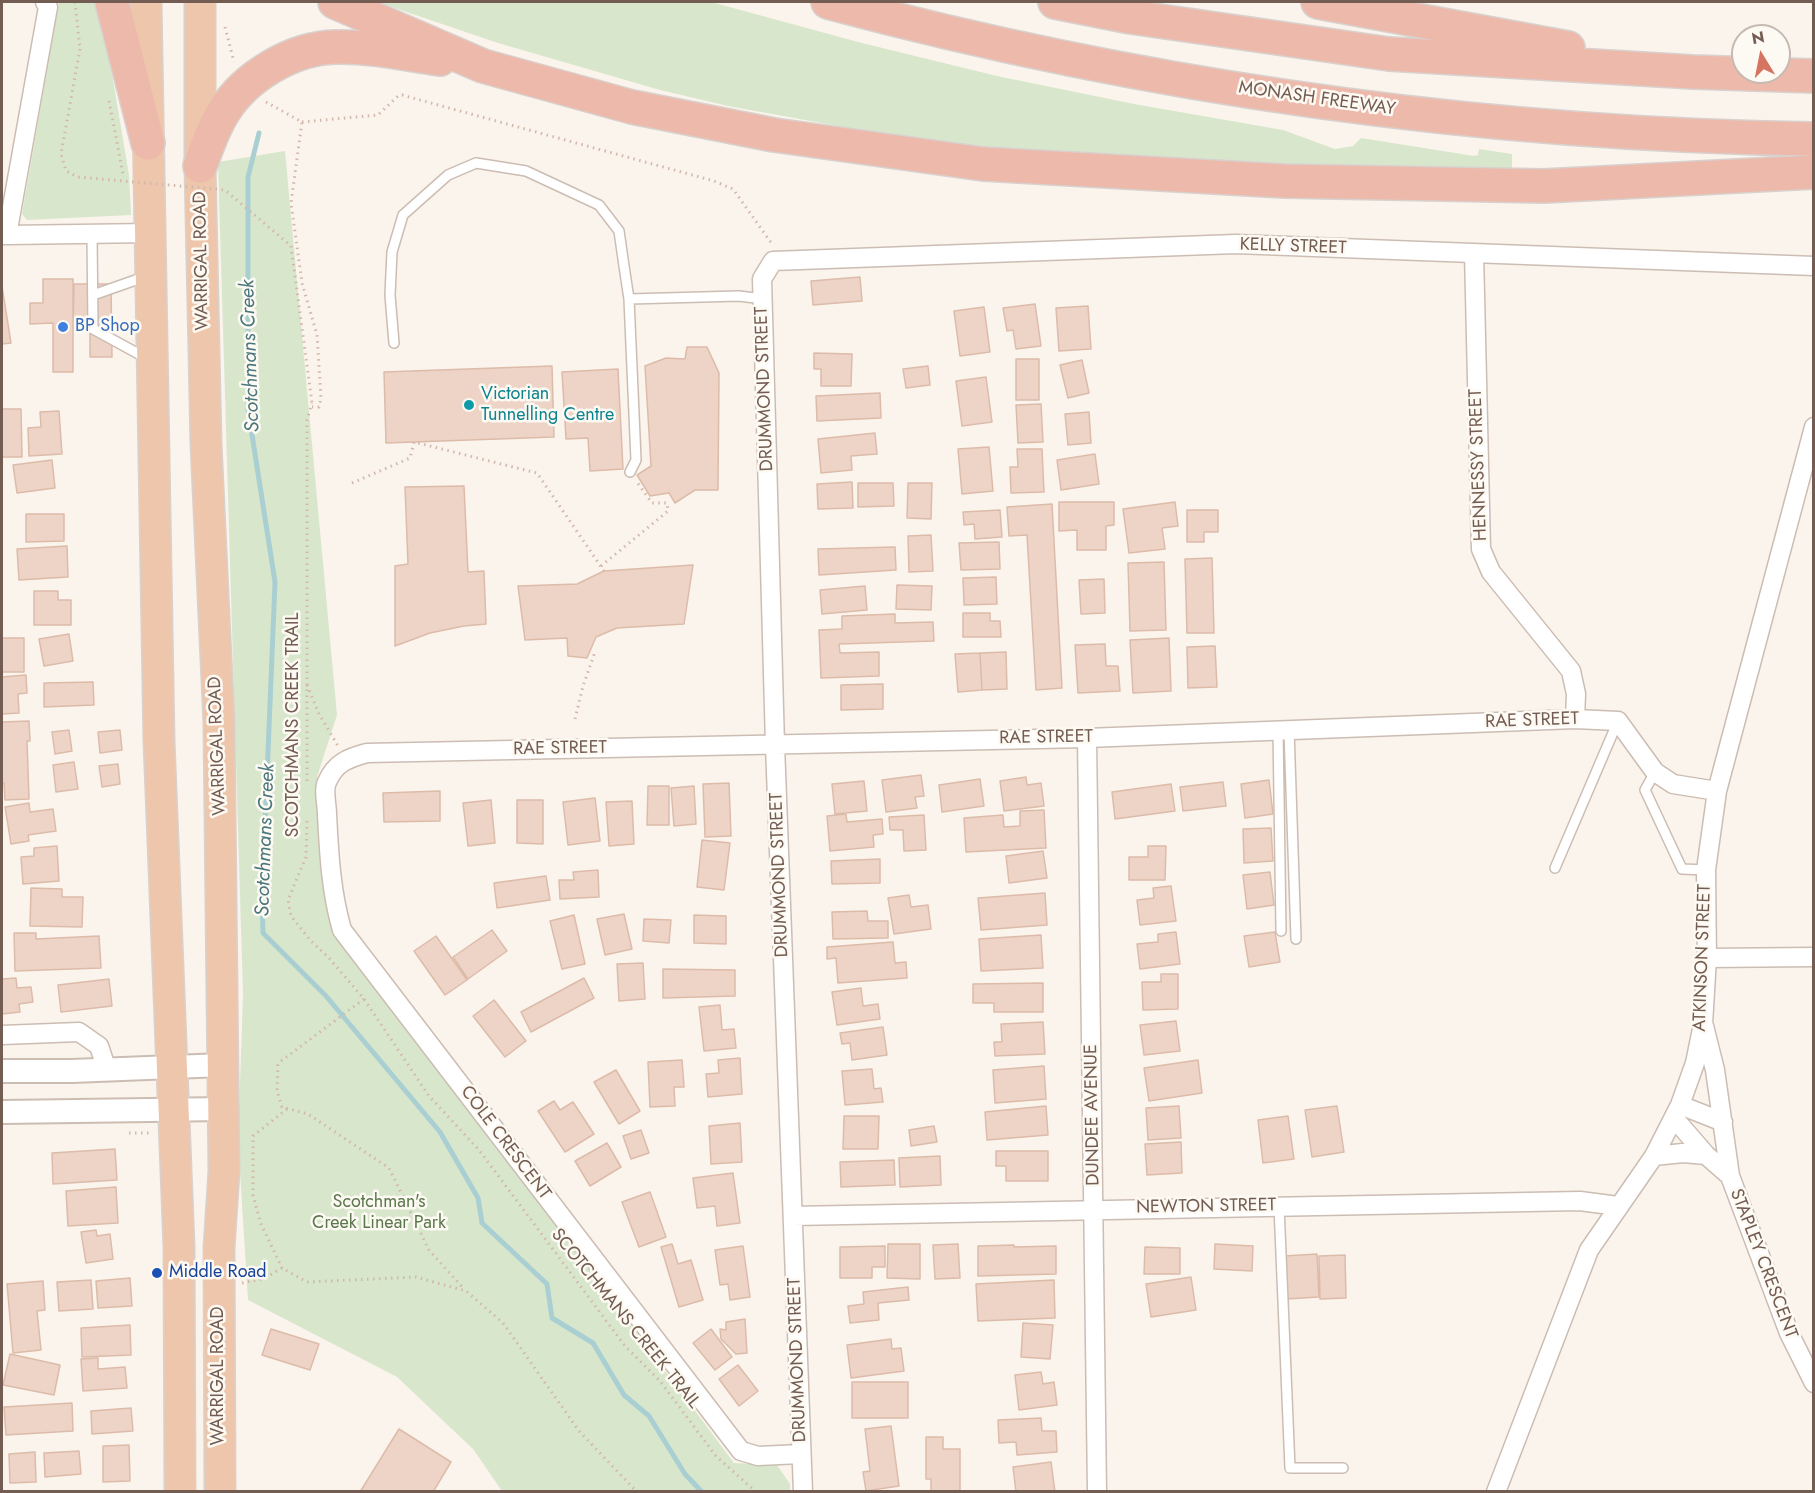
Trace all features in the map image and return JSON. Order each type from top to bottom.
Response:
[{"type":"highway","points":[[112,2],[148,143]]},
{"type":"highway","points":[[146,2],[159,731],[179,1246],[180,1491]]},
{"type":"highway","name":"WARRIGAL ROAD","points":[[200,2],[200,166],[206,444],[219,723],[224,1109],[224,1171],[218,1260],[220,1491]]},
{"type":"highway","points":[[335,2],[483,66]]},
{"type":"highway","name":"MONASH FREEWAY","points":[[828,2],[1051,56],[1295,99],[1591,130],[1706,137],[1814,139]]},
{"type":"highway","points":[[1055,2],[1131,17],[1389,54],[1694,72],[1814,76]]},
{"type":"highway","points":[[1318,2],[1395,14],[1694,72]]},
{"type":"highway","points":[[200,166],[214,129],[237,95],[270,68],[292,57],[325,48],[358,48],[483,66],[632,107],[774,135],[983,164],[1284,181],[1544,186],[1814,172]]},
{"type":"street","points":[[47,4],[4,235],[150,233]]},
{"type":"street","name":"KELLY STREET","points":[[775,255],[1236,244],[1814,266]]},
{"type":"street","name":"HENNESSY STREET","points":[[1474,253],[1481,549],[1491,572],[1571,671],[1576,694],[1575,719]]},
{"type":"street","name":"DRUMMOND STREET","points":[[775,255],[762,279],[762,299],[775,745],[803,1491]]},
{"type":"street","name":"ATKINSON STREET","points":[[1502,1489],[1577,1277],[1589,1250],[1654,1156],[1677,1112],[1695,1063],[1703,1024],[1707,958],[1706,870],[1717,791],[1814,427]]},
{"type":"street","name":"RAE STREET","points":[[344,756],[366,753],[1087,738],[1575,719],[1618,721]]},
{"type":"street","points":[[1618,721],[1655,772],[1673,784],[1717,791]]},
{"type":"street","name":"DUNDEE AVENUE","points":[[1087,738],[1097,1491]]},
{"type":"street","name":"COLE CRESCENT","points":[[344,756],[326,784],[334,902],[342,930],[741,1451],[759,1456],[801,1455]]},
{"type":"street","points":[[1707,958],[1814,957]]},
{"type":"street","name":"STAPLEY CRESCENT","points":[[1703,1024],[1710,1047],[1730,1176],[1788,1333],[1814,1383]]},
{"type":"street","points":[[2,1035],[82,1033],[99,1046],[107,1070]]},
{"type":"street","points":[[2,1071],[107,1070],[223,1065]]},
{"type":"street","points":[[2,1112],[224,1109]]},
{"type":"street","points":[[1677,1112],[1723,1122]]},
{"type":"street","name":"STAPLEY CRESCENT","points":[[1677,1112],[1706,1155],[1730,1176]]},
{"type":"street","points":[[1654,1156],[1683,1153],[1706,1155]]},
{"type":"street","name":"NEWTON STREET","points":[[793,1216],[1580,1201],[1618,1206]]},
{"type":"lane","points":[[394,343],[390,295],[392,252],[403,215],[448,175],[476,163],[526,171],[599,205],[619,231],[629,300],[636,460],[630,472]]},
{"type":"lane","points":[[92,235],[93,329],[153,362]]},
{"type":"lane","points":[[93,295],[151,274]]},
{"type":"lane","points":[[629,300],[739,296],[762,299]]},
{"type":"lane","points":[[1555,868],[1618,721]]},
{"type":"lane","points":[[1281,931],[1284,730]]},
{"type":"lane","points":[[1284,730],[1296,939]]},
{"type":"lane","points":[[1655,772],[1645,790],[1682,869],[1706,870]]},
{"type":"lane","points":[[1279,1206],[1290,1468],[1343,1468]]},
{"type":"path","name":"SCOTCHMANS CREEK TRAIL","points":[[75,2],[80,49],[61,154],[66,171],[78,177],[225,190],[291,246],[312,405],[307,420],[307,783]]},
{"type":"path","points":[[225,24],[235,63]]},
{"type":"path","points":[[261,100],[302,122],[378,115],[402,95],[714,181],[733,189],[775,255]]},
{"type":"path","points":[[302,122],[291,202],[302,283],[317,335],[321,398],[319,406],[312,405]]},
{"type":"path","points":[[352,483],[410,458],[414,442],[537,473],[604,571]]},
{"type":"path","points":[[600,566],[668,511],[667,503],[652,503],[630,472]]},
{"type":"path","points":[[575,719],[595,652]]},
{"type":"path","points":[[306,683],[319,714],[344,756]]},
{"type":"path","name":"SCOTCHMANS CREEK TRAIL","points":[[307,816],[306,857],[292,885],[288,907],[291,916],[309,940],[329,958],[363,1000],[429,1096],[478,1150],[626,1346],[660,1381],[716,1456],[756,1491]]},
{"type":"path","points":[[363,1000],[287,1054],[278,1065],[279,1102],[282,1107],[308,1114],[389,1168],[429,1250],[466,1291],[515,1338],[579,1431],[637,1491]]},
{"type":"path","points":[[287,1109],[254,1136],[252,1179],[256,1210],[282,1268],[307,1282],[416,1277],[466,1291]]},
{"type":"path","points":[[238,1283],[254,1282],[282,1268]]},
{"type":"green space","points":[[59,2],[100,2],[129,175],[131,215],[27,220],[22,214]]},
{"type":"green space","points":[[377,2],[711,2],[862,43],[997,76],[1134,104],[1283,130],[1335,149],[1353,146],[1361,138],[1474,156],[1478,155],[1479,149],[1512,154],[1512,169],[1302,170],[1023,153],[871,132],[728,106],[660,90],[498,43]]},
{"type":"green space","name":"Scotchman's Creek Linear Park","points":[[285,151],[337,715],[317,777],[329,921],[734,1463],[777,1465],[790,1484],[790,1491],[502,1491],[473,1449],[397,1377],[248,1300],[238,1140],[243,995],[218,162]]},
{"type":"building","points":[[860,277],[862,301],[813,305],[811,281]]},
{"type":"building","name":"BP Shop","points":[[43,279],[73,279],[73,372],[53,372],[53,323],[30,324],[30,303],[43,303]]},
{"type":"building","points":[[74,284],[111,284],[112,357],[90,357],[90,331],[73,330]]},
{"type":"building","points":[[2,286],[11,343],[2,344]]},
{"type":"building","points":[[1035,304],[1041,346],[1016,349],[1013,330],[1007,331],[1003,308]]},
{"type":"building","points":[[1088,306],[1091,349],[1059,351],[1056,308]]},
{"type":"building","points":[[984,307],[990,352],[960,356],[954,311]]},
{"type":"building","points":[[687,347],[707,347],[719,373],[718,490],[695,490],[675,503],[669,493],[650,496],[637,475],[651,466],[645,366],[666,358],[685,359]]},
{"type":"building","points":[[814,353],[852,354],[851,386],[821,386],[821,369],[814,369]]},
{"type":"building","points":[[1016,359],[1039,359],[1039,400],[1016,400]]},
{"type":"building","points":[[1082,360],[1089,393],[1068,398],[1060,365]]},
{"type":"building","name":"Victorian Tunnelling Centre","points":[[552,366],[554,437],[386,443],[384,372]]},
{"type":"building","points":[[928,366],[930,385],[906,388],[903,369]]},
{"type":"building","points":[[618,369],[623,469],[590,471],[588,438],[566,439],[562,372]]},
{"type":"building","points":[[986,377],[992,422],[962,426],[956,381]]},
{"type":"building","points":[[880,393],[881,418],[817,421],[816,396]]},
{"type":"building","points":[[1041,404],[1043,442],[1018,443],[1016,405]]},
{"type":"building","points":[[2,409],[21,409],[22,457],[2,457]]},
{"type":"building","points":[[59,411],[62,454],[29,456],[28,428],[41,427],[40,412]]},
{"type":"building","points":[[1089,412],[1091,443],[1068,445],[1065,414]]},
{"type":"building","points":[[875,433],[877,454],[851,456],[852,470],[821,473],[818,439]]},
{"type":"building","points":[[989,447],[993,491],[962,494],[958,449]]},
{"type":"building","points":[[1017,449],[1042,449],[1044,492],[1011,493],[1010,467],[1018,467]]},
{"type":"building","points":[[1095,454],[1099,484],[1061,490],[1057,460]]},
{"type":"building","points":[[52,460],[55,488],[17,493],[13,465]]},
{"type":"building","points":[[852,482],[853,508],[818,509],[817,484]]},
{"type":"building","points":[[858,483],[893,483],[894,506],[858,507]]},
{"type":"building","points":[[908,483],[932,483],[931,519],[907,518]]},
{"type":"building","points":[[464,486],[468,572],[484,571],[486,624],[430,633],[395,646],[395,566],[408,564],[405,487]]},
{"type":"building","points":[[1059,502],[1114,502],[1114,525],[1106,526],[1106,550],[1077,550],[1077,530],[1059,531]]},
{"type":"building","points":[[1175,502],[1178,526],[1162,528],[1165,549],[1129,553],[1123,509]]},
{"type":"building","points":[[1052,504],[1062,688],[1036,690],[1027,535],[1009,536],[1007,507]]},
{"type":"building","points":[[1000,510],[1002,537],[975,539],[974,524],[964,525],[963,512]]},
{"type":"building","points":[[1187,510],[1218,510],[1218,532],[1204,532],[1204,542],[1187,542]]},
{"type":"building","points":[[26,514],[64,514],[64,541],[26,542]]},
{"type":"building","points":[[931,535],[933,571],[909,572],[908,536]]},
{"type":"building","points":[[999,542],[1000,569],[961,570],[959,543]]},
{"type":"building","points":[[67,546],[68,577],[19,580],[17,549]]},
{"type":"building","points":[[895,547],[896,570],[819,575],[818,549]]},
{"type":"building","points":[[1212,558],[1214,633],[1187,633],[1185,559]]},
{"type":"building","points":[[1164,562],[1166,630],[1130,631],[1128,563]]},
{"type":"building","points":[[693,565],[684,624],[617,628],[596,637],[587,658],[568,656],[567,638],[525,640],[518,586],[577,584],[604,571]]},
{"type":"building","points":[[996,577],[997,604],[964,605],[963,578]]},
{"type":"building","points":[[1104,579],[1105,613],[1081,614],[1079,580]]},
{"type":"building","points":[[897,585],[932,586],[931,610],[896,609]]},
{"type":"building","points":[[865,586],[867,610],[822,614],[820,590]]},
{"type":"building","points":[[34,591],[58,591],[58,600],[71,600],[71,625],[34,625]]},
{"type":"building","points":[[963,613],[990,613],[990,621],[1000,621],[1001,637],[963,637]]},
{"type":"building","points":[[895,614],[895,623],[933,622],[934,641],[839,644],[840,653],[879,652],[879,676],[821,678],[819,630],[842,629],[842,616]]},
{"type":"building","points":[[69,634],[73,661],[44,666],[39,639]]},
{"type":"building","points":[[2,638],[24,638],[24,672],[2,672]]},
{"type":"building","points":[[1169,638],[1171,691],[1133,693],[1130,640]]},
{"type":"building","points":[[1105,644],[1106,666],[1118,666],[1120,691],[1078,693],[1075,645]]},
{"type":"building","points":[[1215,646],[1217,687],[1188,688],[1187,647]]},
{"type":"building","points":[[1006,652],[1007,689],[982,690],[980,653]]},
{"type":"building","points":[[980,653],[982,690],[958,692],[955,654]]},
{"type":"building","points":[[26,675],[27,693],[18,694],[19,713],[2,714],[2,677]]},
{"type":"building","points":[[93,682],[94,705],[44,707],[44,683]]},
{"type":"building","points":[[883,684],[883,709],[841,710],[841,685]]},
{"type":"building","points":[[29,721],[30,741],[27,741],[29,799],[5,800],[4,783],[2,783],[2,722]]},
{"type":"building","points":[[69,730],[72,751],[55,754],[52,732]]},
{"type":"building","points":[[120,730],[122,750],[100,753],[98,732]]},
{"type":"building","points":[[74,762],[78,789],[56,792],[53,765]]},
{"type":"building","points":[[118,764],[120,784],[102,787],[99,766]]},
{"type":"building","points":[[921,775],[924,796],[915,797],[917,808],[886,812],[882,780]]},
{"type":"building","points":[[1026,777],[1027,785],[1041,783],[1044,806],[1004,811],[1000,781]]},
{"type":"building","points":[[980,779],[984,806],[942,812],[939,785]]},
{"type":"building","points":[[1269,780],[1273,814],[1245,818],[1241,784]]},
{"type":"building","points":[[864,781],[867,811],[835,814],[832,784]]},
{"type":"building","points":[[1223,782],[1226,806],[1183,811],[1180,787]]},
{"type":"building","points":[[729,783],[731,836],[705,837],[703,784]]},
{"type":"building","points":[[1171,784],[1175,811],[1115,819],[1112,792]]},
{"type":"building","points":[[648,786],[669,786],[669,825],[647,825]]},
{"type":"building","points":[[694,786],[696,824],[674,826],[671,788]]},
{"type":"building","points":[[440,791],[440,821],[384,822],[383,793]]},
{"type":"building","points":[[595,798],[600,841],[568,845],[563,802]]},
{"type":"building","points":[[491,800],[495,843],[468,846],[463,803]]},
{"type":"building","points":[[517,800],[543,800],[543,844],[517,843]]},
{"type":"building","points":[[632,801],[634,844],[609,846],[606,802]]},
{"type":"building","points":[[29,803],[30,812],[53,809],[56,831],[28,835],[29,841],[11,844],[5,807]]},
{"type":"building","points":[[1044,810],[1046,848],[966,852],[964,818],[1003,815],[1004,827],[1020,826],[1020,811]]},
{"type":"building","points":[[846,814],[847,822],[882,819],[883,834],[873,835],[874,847],[830,851],[827,816]]},
{"type":"building","points":[[924,815],[926,850],[904,851],[903,830],[890,830],[889,817]]},
{"type":"building","points":[[1271,828],[1273,861],[1244,863],[1243,829]]},
{"type":"building","points":[[702,840],[730,843],[724,890],[697,887]]},
{"type":"building","points":[[57,846],[59,881],[23,884],[21,857],[34,856],[34,848]]},
{"type":"building","points":[[1148,846],[1166,846],[1165,880],[1129,880],[1129,857],[1148,857]]},
{"type":"building","points":[[1043,851],[1047,878],[1009,883],[1006,856]]},
{"type":"building","points":[[880,859],[880,883],[832,884],[831,861]]},
{"type":"building","points":[[598,870],[599,897],[560,899],[559,880],[574,880],[573,872]]},
{"type":"building","points":[[1270,872],[1274,905],[1247,909],[1243,875]]},
{"type":"building","points":[[546,876],[550,900],[497,908],[494,883]]},
{"type":"building","points":[[1171,886],[1176,921],[1140,925],[1137,900],[1154,898],[1153,888]]},
{"type":"building","points":[[31,888],[62,889],[62,897],[83,897],[82,927],[30,926]]},
{"type":"building","points":[[1045,893],[1047,925],[981,930],[978,898]]},
{"type":"building","points":[[909,895],[911,907],[928,905],[931,929],[894,934],[888,898]]},
{"type":"building","points":[[867,911],[868,921],[888,921],[888,938],[833,939],[832,912]]},
{"type":"building","points":[[624,914],[632,949],[605,955],[597,919]]},
{"type":"building","points":[[574,915],[585,964],[562,969],[550,921]]},
{"type":"building","points":[[694,915],[726,916],[726,944],[694,943]]},
{"type":"building","points":[[644,919],[671,920],[669,943],[643,941]]},
{"type":"building","points":[[492,930],[507,951],[468,979],[453,957]]},
{"type":"building","points":[[1176,932],[1180,964],[1140,969],[1137,944],[1158,942],[1158,934]]},
{"type":"building","points":[[1275,932],[1280,962],[1249,967],[1244,936]]},
{"type":"building","points":[[14,933],[36,933],[36,939],[99,936],[101,968],[15,971]]},
{"type":"building","points":[[1041,935],[1043,968],[981,971],[979,939]]},
{"type":"building","points":[[436,936],[467,980],[445,995],[414,951]]},
{"type":"building","points":[[893,942],[895,963],[906,962],[907,978],[838,983],[836,958],[827,959],[827,947]]},
{"type":"building","points":[[643,963],[645,999],[619,1001],[617,964]]},
{"type":"building","points":[[663,969],[735,970],[735,996],[663,998]]},
{"type":"building","points":[[1161,974],[1178,974],[1178,1009],[1143,1010],[1142,982],[1161,982]]},
{"type":"building","points":[[16,978],[17,988],[31,987],[33,1002],[19,1004],[20,1012],[2,1014],[2,979]]},
{"type":"building","points":[[584,978],[594,998],[531,1032],[521,1012]]},
{"type":"building","points":[[109,979],[112,1006],[61,1012],[58,985]]},
{"type":"building","points":[[1043,983],[1043,1012],[994,1012],[994,1003],[973,1003],[973,984]]},
{"type":"building","points":[[861,988],[863,1006],[878,1004],[880,1019],[837,1025],[832,992]]},
{"type":"building","points":[[494,1000],[526,1041],[505,1057],[473,1016]]},
{"type":"building","points":[[720,1005],[722,1030],[734,1029],[736,1048],[704,1051],[699,1007]]},
{"type":"building","points":[[1176,1021],[1180,1051],[1144,1055],[1140,1025]]},
{"type":"building","points":[[1043,1022],[1045,1054],[995,1056],[994,1042],[1002,1042],[1001,1024]]},
{"type":"building","points":[[883,1027],[887,1055],[852,1060],[850,1043],[842,1044],[840,1033]]},
{"type":"building","points":[[740,1058],[742,1094],[708,1097],[706,1074],[719,1073],[718,1060]]},
{"type":"building","points":[[682,1060],[684,1087],[674,1087],[675,1106],[650,1107],[648,1062]]},
{"type":"building","points":[[1198,1060],[1202,1093],[1149,1101],[1144,1068]]},
{"type":"building","points":[[1044,1066],[1046,1099],[995,1103],[993,1070]]},
{"type":"building","points":[[872,1069],[874,1089],[881,1088],[883,1102],[845,1105],[842,1071]]},
{"type":"building","points":[[616,1070],[640,1111],[619,1124],[594,1082]]},
{"type":"building","points":[[554,1101],[560,1110],[573,1102],[594,1134],[565,1152],[538,1111]]},
{"type":"building","points":[[1046,1106],[1048,1135],[987,1140],[985,1112]]},
{"type":"building","points":[[1179,1106],[1181,1138],[1148,1140],[1146,1108]]},
{"type":"building","points":[[1337,1106],[1344,1152],[1312,1157],[1305,1110]]},
{"type":"building","points":[[844,1116],[879,1116],[878,1149],[843,1149]]},
{"type":"building","points":[[1288,1116],[1294,1159],[1263,1163],[1258,1120]]},
{"type":"building","points":[[740,1123],[742,1162],[711,1164],[709,1126]]},
{"type":"building","points":[[934,1126],[937,1142],[911,1146],[909,1130]]},
{"type":"building","points":[[641,1130],[649,1153],[631,1159],[623,1136]]},
{"type":"building","points":[[1181,1142],[1182,1173],[1147,1175],[1145,1144]]},
{"type":"building","points":[[607,1143],[621,1167],[590,1186],[575,1161]]},
{"type":"building","points":[[115,1149],[117,1180],[53,1184],[52,1153]]},
{"type":"building","points":[[996,1151],[1048,1151],[1048,1181],[1006,1181],[1006,1166],[996,1166]]},
{"type":"building","points":[[940,1156],[941,1185],[900,1187],[899,1158]]},
{"type":"building","points":[[894,1160],[895,1185],[841,1187],[840,1162]]},
{"type":"building","points":[[733,1173],[740,1223],[717,1226],[715,1206],[697,1208],[693,1178]]},
{"type":"building","points":[[116,1187],[118,1223],[68,1226],[66,1191]]},
{"type":"building","points":[[650,1192],[666,1237],[639,1247],[622,1202]]},
{"type":"building","points":[[96,1230],[97,1236],[110,1234],[113,1259],[86,1263],[81,1232]]},
{"type":"building","points":[[672,1244],[678,1264],[691,1260],[703,1300],[679,1307],[661,1247]]},
{"type":"building","points":[[888,1244],[920,1244],[920,1279],[887,1278]]},
{"type":"building","points":[[958,1244],[960,1278],[935,1279],[933,1245]]},
{"type":"building","points":[[1215,1244],[1253,1246],[1252,1271],[1214,1269]]},
{"type":"building","points":[[1014,1245],[1014,1247],[1056,1246],[1056,1274],[978,1276],[978,1246]]},
{"type":"building","points":[[743,1246],[750,1297],[730,1300],[728,1284],[720,1285],[715,1250]]},
{"type":"building","points":[[885,1246],[885,1267],[872,1267],[872,1278],[840,1278],[840,1247]]},
{"type":"building","points":[[1145,1247],[1180,1248],[1180,1274],[1144,1274]]},
{"type":"building","points":[[1317,1254],[1319,1297],[1286,1299],[1284,1256]]},
{"type":"building","points":[[1345,1255],[1346,1298],[1320,1299],[1319,1256]]},
{"type":"building","points":[[1191,1277],[1196,1310],[1151,1317],[1146,1284]]},
{"type":"building","points":[[130,1278],[132,1306],[98,1308],[96,1281]]},
{"type":"building","points":[[91,1280],[93,1309],[59,1311],[57,1282]]},
{"type":"building","points":[[1054,1280],[1055,1318],[978,1321],[976,1284]]},
{"type":"building","points":[[43,1281],[45,1310],[37,1311],[41,1350],[13,1353],[7,1284]]},
{"type":"building","points":[[908,1287],[909,1300],[878,1303],[879,1320],[850,1323],[848,1306],[864,1304],[863,1292]]},
{"type":"building","points":[[745,1319],[747,1353],[736,1354],[721,1339],[720,1329],[726,1330],[726,1322]]},
{"type":"building","points":[[1023,1323],[1053,1325],[1050,1359],[1021,1357]]},
{"type":"building","points":[[130,1325],[131,1355],[82,1357],[81,1328]]},
{"type":"building","points":[[271,1329],[319,1344],[310,1370],[262,1355]]},
{"type":"building","points":[[711,1329],[732,1357],[715,1370],[693,1343]]},
{"type":"building","points":[[891,1339],[892,1349],[901,1348],[904,1371],[851,1378],[847,1345]]},
{"type":"building","points":[[10,1354],[60,1365],[54,1395],[3,1385]]},
{"type":"building","points":[[98,1358],[98,1369],[125,1367],[127,1388],[83,1391],[81,1359]]},
{"type":"building","points":[[738,1365],[758,1391],[739,1406],[719,1379]]},
{"type":"building","points":[[1041,1372],[1043,1384],[1054,1382],[1057,1405],[1019,1410],[1015,1375]]},
{"type":"building","points":[[852,1382],[908,1382],[908,1418],[852,1418]]},
{"type":"building","points":[[72,1403],[73,1431],[6,1435],[4,1407]]},
{"type":"building","points":[[131,1408],[133,1431],[92,1434],[91,1411]]},
{"type":"building","points":[[1041,1418],[1042,1431],[1056,1431],[1057,1452],[1017,1455],[1016,1442],[999,1443],[998,1420]]},
{"type":"building","points":[[891,1426],[899,1486],[866,1491],[863,1472],[870,1471],[865,1429]]},
{"type":"building","points":[[399,1429],[451,1462],[433,1492],[360,1492]]},
{"type":"building","points":[[926,1437],[943,1437],[943,1449],[960,1449],[960,1492],[931,1492],[931,1479],[926,1479]]},
{"type":"building","points":[[129,1445],[130,1481],[103,1482],[103,1446]]},
{"type":"building","points":[[79,1451],[81,1474],[45,1477],[44,1453]]},
{"type":"building","points":[[35,1452],[36,1482],[10,1483],[9,1454]]},
{"type":"building","points":[[1051,1462],[1055,1492],[1016,1492],[1013,1467]]},
{"type":"waterway","name":"Scotchmans Creek","points":[[259,133],[248,177],[248,409],[275,582],[262,899],[263,933],[326,996],[440,1132],[478,1198],[482,1223],[547,1284],[552,1318],[593,1343],[624,1395],[649,1416],[685,1474],[702,1492]]},
{"type":"place","name":"BP Shop","points":[[63,327]]},
{"type":"place","name":"Victorian Tunnelling Centre","points":[[469,405]]},
{"type":"place","name":"Middle Road","points":[[157,1273]]}]
